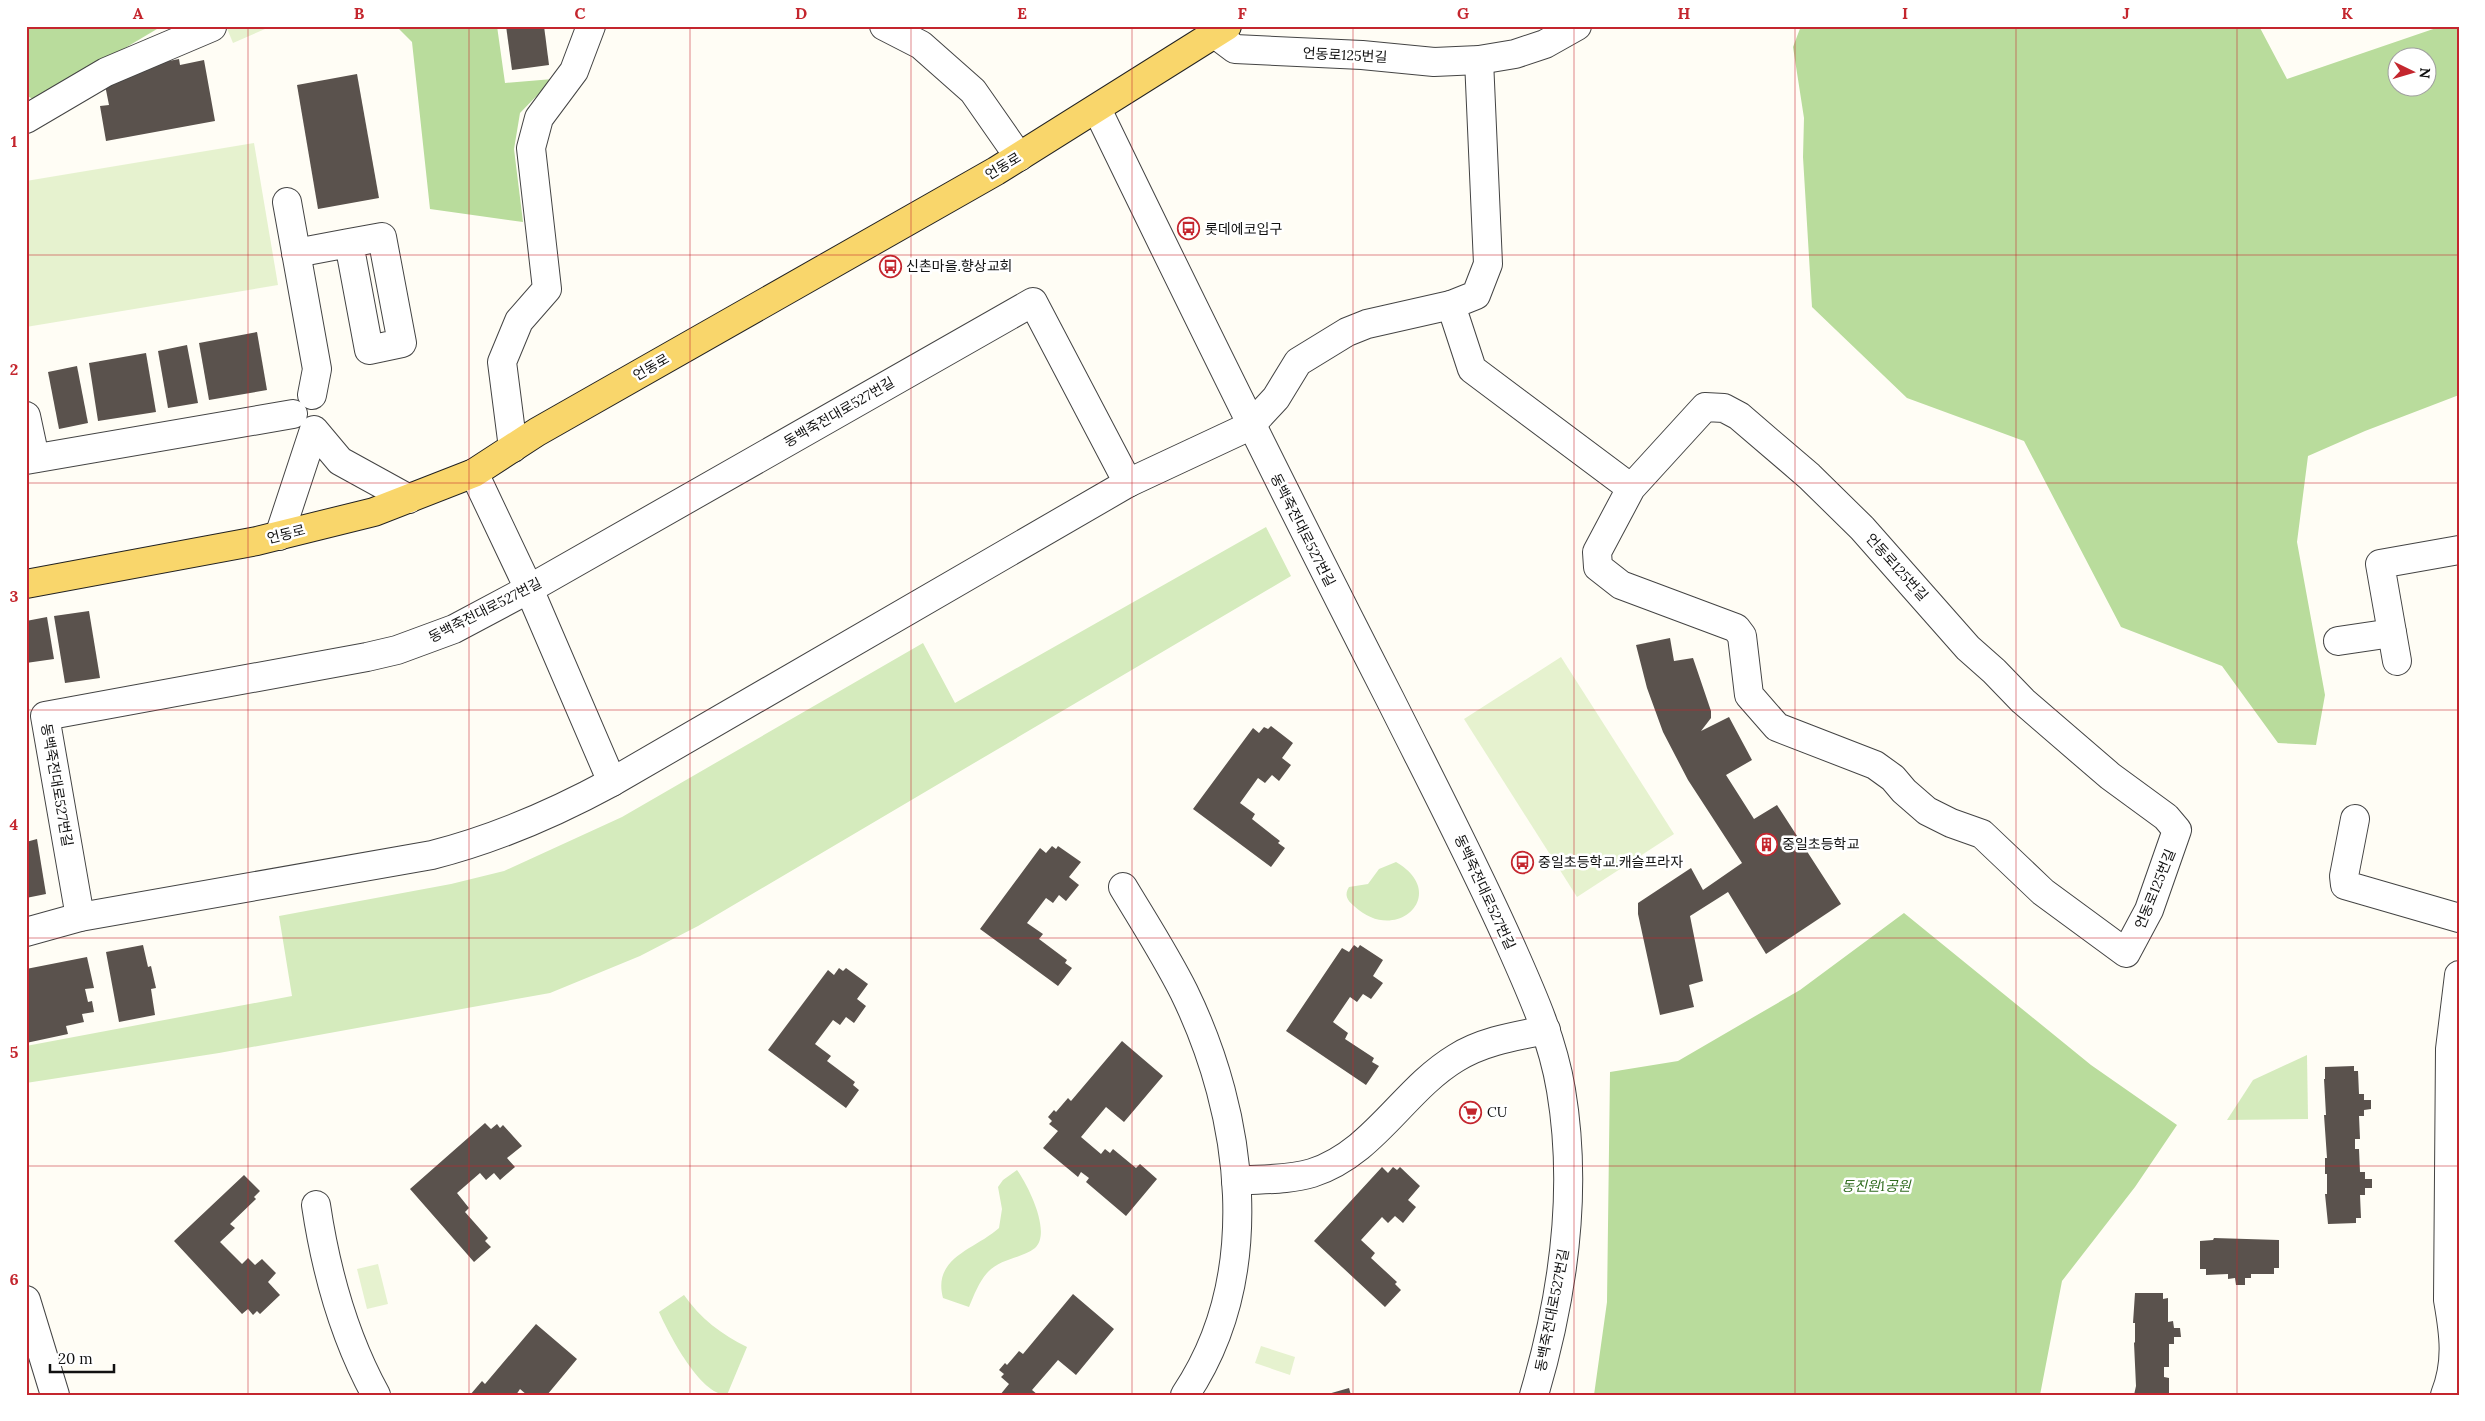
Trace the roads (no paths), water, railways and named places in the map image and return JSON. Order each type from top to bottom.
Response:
[{"type":"main road","name":"언동로","points":[[26,584],[279,536],[374,512],[474,473],[513,448],[1019,157],[1221,30]]},
{"type":"street","points":[[513,448],[502,362],[519,321],[547,289],[531,148],[539,118],[574,71],[591,26]]},
{"type":"street","points":[[884,26],[921,45],[972,91],[1019,157]]},
{"type":"street","name":"언동로125번길","points":[[1221,30],[1235,49],[1362,55],[1434,62],[1479,60],[1514,54],[1545,44],[1577,26]]},
{"type":"street","points":[[26,119],[106,72],[212,27]]},
{"type":"street","points":[[26,932],[80,917],[403,860],[459,848],[536,820],[612,782],[1128,483],[1250,426],[1276,398],[1298,362],[1333,341],[1367,324],[1451,305],[1476,295],[1488,264],[1479,60]]},
{"type":"street","name":"동백죽전대로527번길","points":[[1097,109],[1250,426],[1483,883],[1546,1030],[1561,1088],[1566,1136],[1568,1199],[1565,1246],[1557,1301],[1534,1395]]},
{"type":"street","points":[[287,202],[318,370],[312,395],[300,398],[293,407],[304,422],[340,461],[409,499]]},
{"type":"street","points":[[296,253],[349,243]]},
{"type":"street","name":"동백죽전대로527번길","points":[[80,917],[45,716],[367,657],[397,650],[454,629],[1033,302],[1128,483]]},
{"type":"street","points":[[1451,305],[1472,369],[1631,488]]},
{"type":"street","name":"언동로125번길","points":[[1705,408],[1724,408],[1755,428],[1832,498],[1968,648],[2030,707],[2110,776],[2166,817],[2178,830],[2149,910],[2126,953],[2043,892],[1982,834],[1951,823],[1927,811],[1893,778],[1874,765],[1777,727],[1749,695],[1742,636],[1736,628],[1621,585],[1598,567],[1597,552],[1631,488],[1705,408]]},
{"type":"street","points":[[26,416],[30,459],[304,422]]},
{"type":"street","points":[[279,536],[304,422]]},
{"type":"street","points":[[474,473],[529,588],[612,782]]},
{"type":"street","points":[[2397,660],[2380,564],[2459,550]]},
{"type":"street","points":[[2338,641],[2392,633]]},
{"type":"street","points":[[2355,820],[2344,876],[2345,885],[2459,918]]},
{"type":"street","points":[[1123,887],[1164,955],[1195,1016],[1214,1067],[1227,1117],[1236,1181],[1238,1212],[1236,1244],[1224,1308],[1203,1365],[1185,1395]]},
{"type":"street","points":[[2445,1395],[2453,1374],[2453,1333],[2448,1300],[2450,1049],[2459,975]]},
{"type":"street","points":[[1236,1181],[1311,1173],[1331,1164],[1351,1154],[1367,1142],[1423,1083],[1457,1057],[1480,1046],[1509,1037],[1546,1030]]},
{"type":"street","points":[[316,1205],[323,1254],[334,1295],[349,1341],[376,1395]]},
{"type":"street","points":[[26,1300],[55,1395]]},
{"type":"place","name":"롯데에코입구","points":[[1189,229]]},
{"type":"place","name":"신촌마을.향상교회","points":[[890,266]]},
{"type":"place","name":"중일초등학교","points":[[1766,844]]},
{"type":"place","name":"중일초등학교.캐슬프라자","points":[[1522,862]]},
{"type":"place","name":"CU","points":[[1471,1112]]},
{"type":"park label","name":"동진원1공원","points":[[1876,1186]]}]
